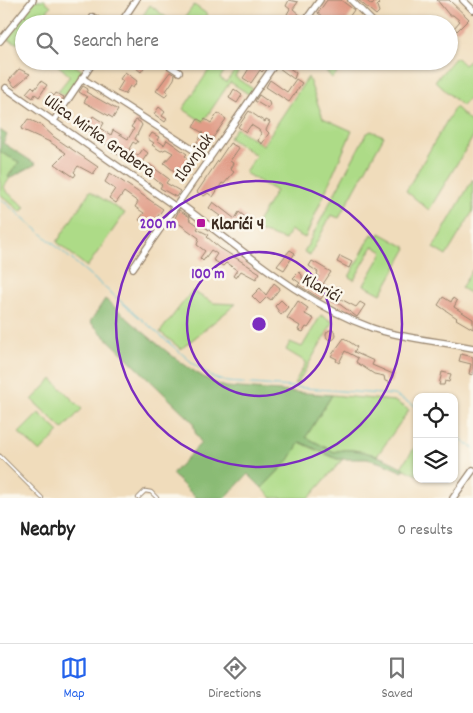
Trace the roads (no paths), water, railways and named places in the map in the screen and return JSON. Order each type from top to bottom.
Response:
[{"type":"street","points":[[21,15],[33,0]]},
{"type":"street","points":[[126,15],[136,0]]},
{"type":"street","points":[[310,15],[320,0]]},
{"type":"street","points":[[351,0],[366,15]]},
{"type":"street","points":[[463,0],[473,10]]},
{"type":"street","points":[[0,41],[15,22]]},
{"type":"street","points":[[53,122],[88,70]]},
{"type":"street","name":"Ilovnjak","points":[[133,268],[271,70]]},
{"type":"street","points":[[82,78],[209,160]]},
{"type":"street","name":"Ulica Mirka Grabera","points":[[6,88],[53,122],[178,205]]},
{"type":"street","name":"Klarići","points":[[178,205],[291,288],[319,305],[374,329],[473,348]]},
{"type":"street","points":[[454,498],[473,470]]},
{"type":"lane","points":[[0,456],[42,498]]},
{"type":"lane","points":[[138,498],[145,491],[151,492],[157,498]]},
{"type":"waterway","points":[[0,198],[195,365],[214,378],[227,382],[394,395],[413,405]]},
{"type":"waterway","points":[[458,437],[473,448]]},
{"type":"place","name":"Klarići 4","points":[[201,223]]}]
